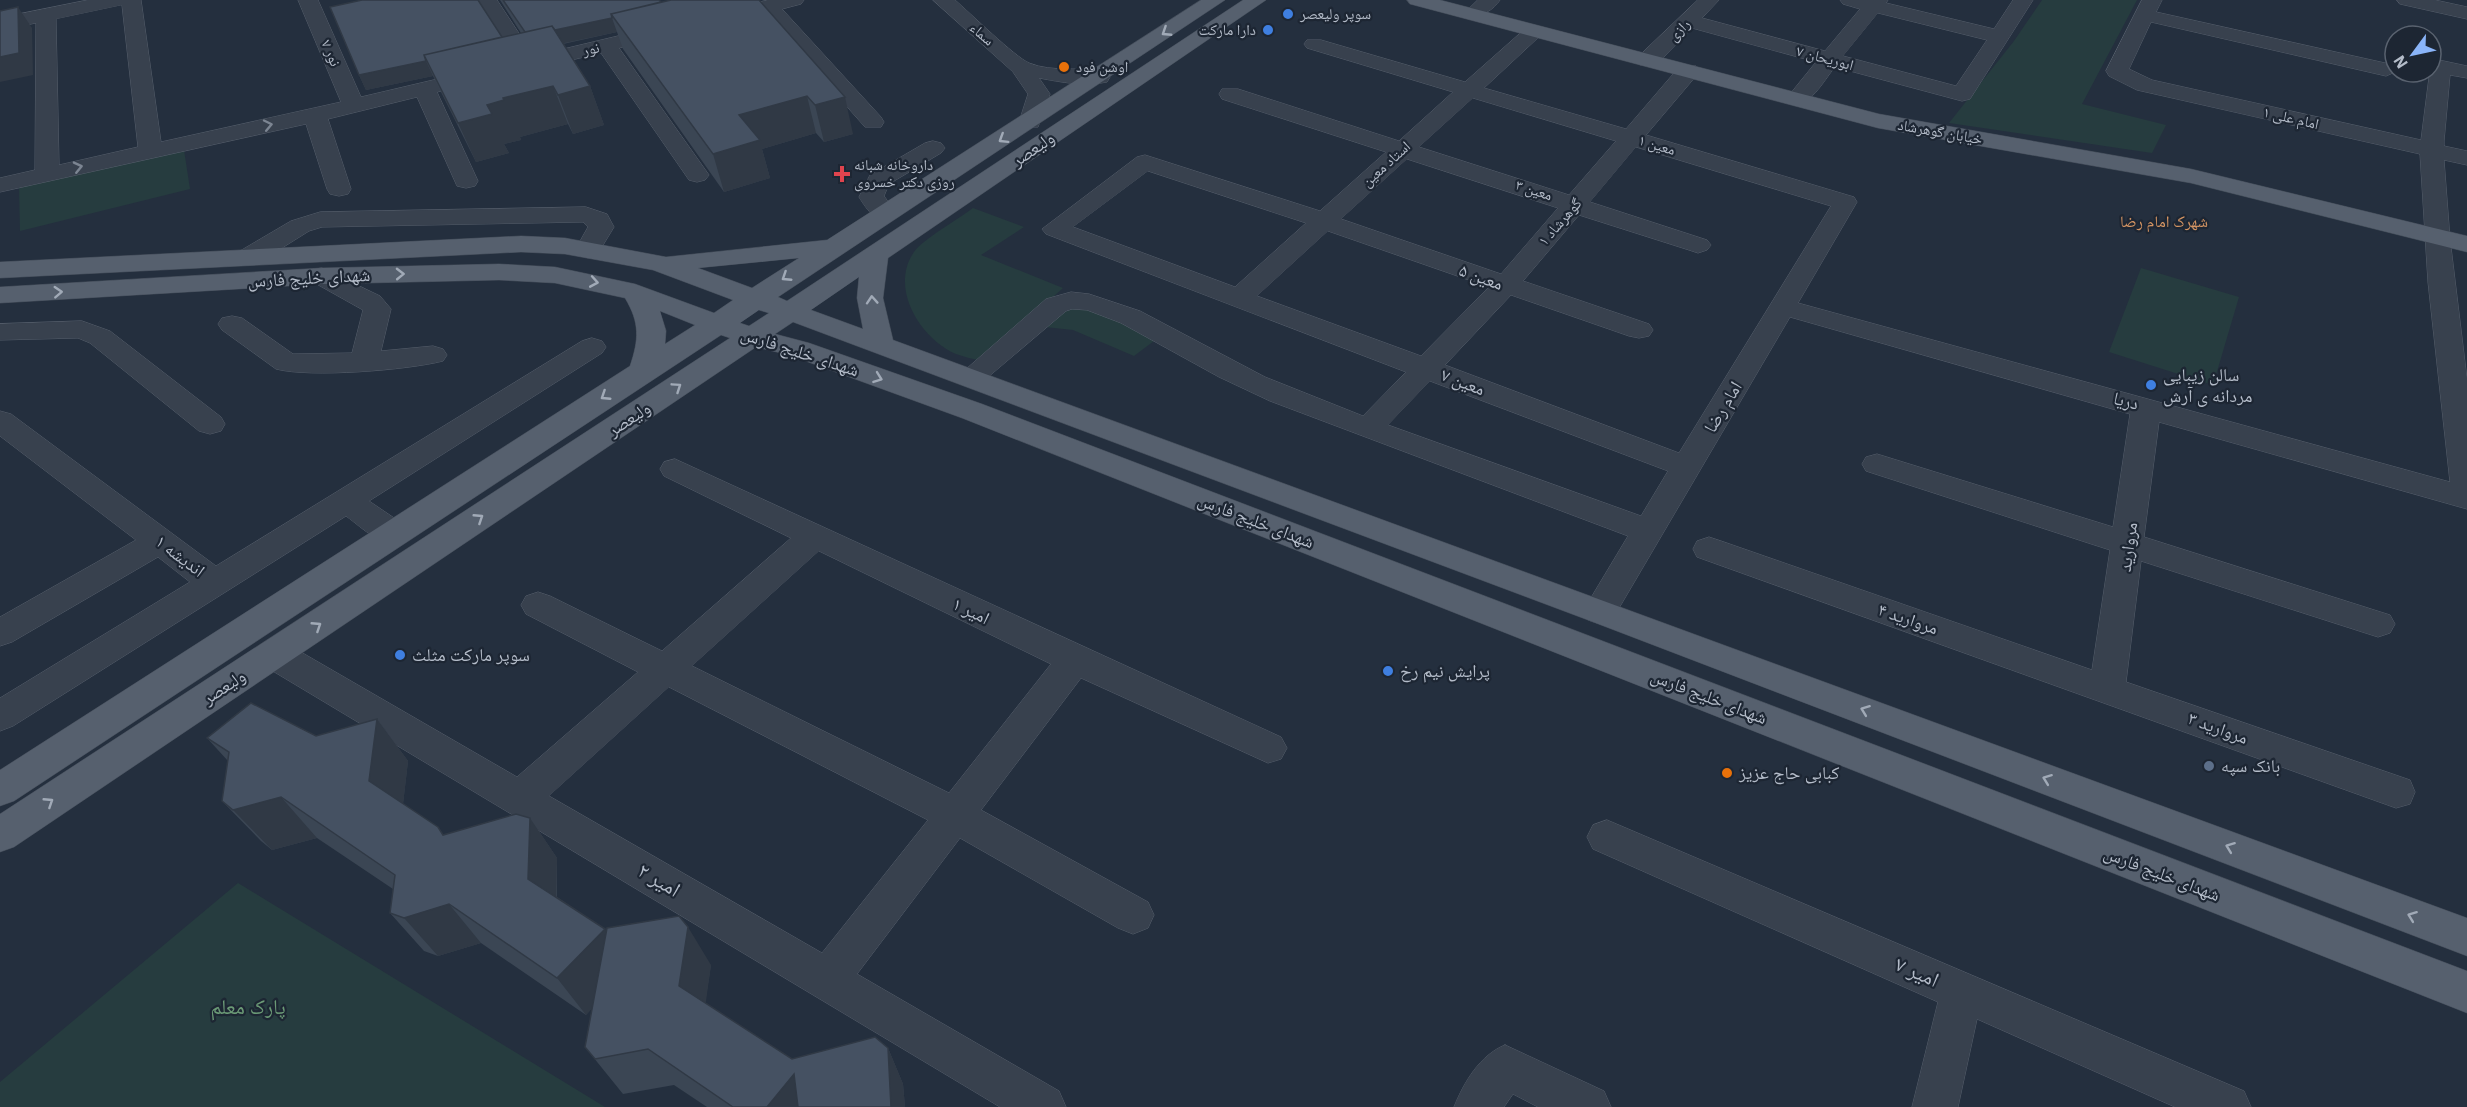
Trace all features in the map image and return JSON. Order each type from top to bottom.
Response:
[{"type":"main road","name":"ولیعصر","points":[[0,790],[1215,0]]},
{"type":"main road","name":"ولیعصر","points":[[0,835],[875,256],[1256,0]]},
{"type":"main road","name":"خیابان گوهرشاد","points":[[1417,0],[1916,129],[2191,176],[2467,244]]},
{"type":"main road","name":"شهدای خلیج فارس","points":[[0,270],[501,244],[565,246],[659,263],[793,310],[2467,937]]},
{"type":"main road","points":[[659,263],[744,257],[835,246]]},
{"type":"main road","points":[[875,256],[870,298],[879,343]]},
{"type":"main road","name":"شهدای خلیج فارس","points":[[0,295],[322,276],[499,272],[544,274],[604,284],[634,292],[752,337],[799,349],[972,411],[2467,992]]},
{"type":"main road","points":[[634,292],[650,316],[654,329],[642,373]]},
{"type":"street","points":[[0,24],[117,0]]},
{"type":"street","points":[[131,0],[150,150]]},
{"type":"street","name":"نور ۷","points":[[308,0],[354,106]]},
{"type":"street","points":[[487,0],[529,63]]},
{"type":"street","name":"نور","points":[[0,185],[354,106],[794,0]]},
{"type":"street","name":"سماء","points":[[943,0],[1021,68],[1039,94],[1030,122]]},
{"type":"street","points":[[1850,0],[1875,3],[2000,37],[2023,0]]},
{"type":"street","points":[[2407,0],[2444,4],[2467,13]]},
{"type":"street","name":"رازی","points":[[1648,60],[1688,21],[1700,2]]},
{"type":"street","points":[[1797,99],[1875,3]]},
{"type":"street","points":[[768,6],[873,122]]},
{"type":"street","points":[[2148,7],[2383,69]]},
{"type":"street","name":"امام علی ۱","points":[[2148,7],[2117,71],[2145,85],[2467,158]]},
{"type":"street","points":[[46,14],[47,174]]},
{"type":"street","name":"ابوریحان ۷","points":[[1688,21],[1962,94],[2000,37]]},
{"type":"street","name":"استاد معین","points":[[1239,298],[1534,31]]},
{"type":"street","name":"معین ۱","points":[[1314,44],[1845,201]]},
{"type":"street","points":[[606,45],[697,175]]},
{"type":"street","points":[[2443,67],[2467,72]]},
{"type":"street","points":[[1021,68],[1070,76],[1099,76]]},
{"type":"street","name":"گوهرشاد ۱","points":[[1368,428],[1505,286],[1688,71]]},
{"type":"street","points":[[2467,90],[2440,84],[2432,149],[2437,237],[2467,498]]},
{"type":"street","points":[[425,88],[466,181]]},
{"type":"street","name":"معین ۳","points":[[1230,94],[1698,245]]},
{"type":"street","points":[[315,115],[339,189]]},
{"type":"street","points":[[885,214],[871,197],[879,180],[933,148]]},
{"type":"street","name":"معین ۵","points":[[1055,229],[1145,162],[1639,330]]},
{"type":"street","name":"امام رضا","points":[[1600,611],[1646,530],[1784,307],[1845,201]]},
{"type":"street","name":"معین ۷","points":[[1055,229],[1687,467]]},
{"type":"street","points":[[322,276],[370,302],[377,309],[364,361]]},
{"type":"street","points":[[971,377],[1056,304],[1071,298],[1086,300],[1157,329],[1215,363],[1278,393],[1646,530]]},
{"type":"street","name":"دریا","points":[[1784,307],[2146,406],[2467,498]]},
{"type":"street","points":[[232,324],[286,363],[364,361],[433,355]]},
{"type":"street","points":[[0,332],[82,329],[100,337],[210,423]]},
{"type":"street","points":[[215,583],[592,347]]},
{"type":"street","name":"مروارید","points":[[2108,688],[2146,406]]},
{"type":"street","name":"اندیشه ۱","points":[[0,421],[215,583],[0,716]]},
{"type":"street","points":[[1877,464],[2378,624]]},
{"type":"street","name":"امیر ۱","points":[[675,469],[1075,660],[1268,748]]},
{"type":"street","points":[[346,501],[394,534]]},
{"type":"street","points":[[520,798],[815,537]]},
{"type":"street","points":[[0,633],[161,541]]},
{"type":"street","name":"مروارید ۴","points":[[1709,549],[2108,688]]},
{"type":"street","points":[[538,605],[955,815],[1133,915]]},
{"type":"street","name":"امیر ۲","points":[[274,654],[1043,1107]]},
{"type":"street","points":[[827,980],[1075,660]]},
{"type":"street","name":"مروارید ۳","points":[[2108,688],[2396,792]]},
{"type":"street","name":"امیر ۷","points":[[1607,837],[2228,1107]]},
{"type":"street","points":[[1935,1107],[1962,992]]},
{"type":"street","points":[[1477,1107],[1505,1067],[1588,1107]]},
{"type":"green space","points":[[2042,0],[2137,0],[2082,104],[2166,125],[2152,153],[1949,123],[2014,41]]},
{"type":"green space","points":[[184,150],[190,189],[20,231],[19,187]]},
{"type":"green space","points":[[973,208],[1024,227],[981,255],[1063,288],[982,361],[956,354],[931,336],[920,324],[912,310],[905,281],[907,266],[918,247]]},
{"type":"green space","points":[[2141,268],[2239,297],[2213,385],[2109,352]]},
{"type":"green space","points":[[1076,302],[1162,335],[1134,356],[1073,330],[1045,327]]},
{"type":"green space","name":"پارک معلم","points":[[238,883],[605,1107],[0,1107],[0,1082]]},
{"type":"building","points":[[362,0],[478,0],[502,37],[424,55],[426,61],[359,75],[330,7]]},
{"type":"building","points":[[503,0],[659,0],[661,2],[611,14],[612,18],[555,30],[552,26],[525,32]]},
{"type":"building","points":[[671,0],[759,0],[845,97],[815,105],[807,96],[739,115],[760,140],[713,154],[611,14]]},
{"type":"building","points":[[18,7],[19,53],[0,57],[0,11]]},
{"type":"building","points":[[552,26],[590,86],[558,95],[553,86],[503,98],[504,100],[487,105],[492,114],[458,123],[424,55]]},
{"type":"building","points":[[251,703],[316,736],[377,719],[369,781],[438,827],[443,835],[516,814],[530,818],[528,879],[605,929],[557,978],[449,904],[404,918],[390,913],[395,875],[281,797],[233,810],[222,801],[229,752],[207,738]]},
{"type":"building","points":[[679,916],[688,927],[679,986],[792,1059],[875,1037],[888,1048],[891,1107],[798,1107],[794,1074],[767,1107],[733,1107],[648,1049],[595,1059],[585,1047],[607,928]]},
{"type":"place","name":"سوپر ولیعصر","points":[[1288,14]]},
{"type":"place","name":"دارا مارکت","points":[[1268,30]]},
{"type":"place","name":"اوشن فود","points":[[1064,67]]},
{"type":"place","name":"داروخانه شبانه روزی دکتر خسروی","points":[[842,174]]},
{"type":"place","name":"سالن زیبایی مردانه ی آرش","points":[[2151,385]]},
{"type":"place","name":"سوپر مارکت مثلث","points":[[400,655]]},
{"type":"place","name":"پرایش نیم رخ","points":[[1388,671]]},
{"type":"place","name":"بانک سپه","points":[[2209,766]]},
{"type":"place","name":"کبابی حاج عزیز","points":[[1727,773]]},
{"type":"district","name":"شهرک امام رضا","points":[[2164,221]]}]
